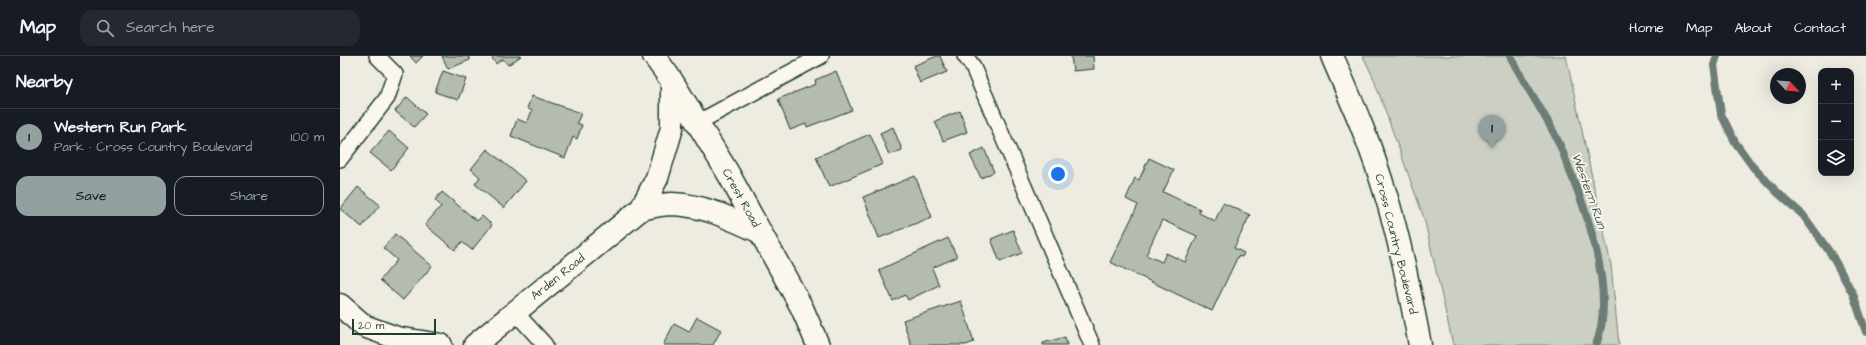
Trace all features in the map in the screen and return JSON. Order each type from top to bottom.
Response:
[{"type":"street","name":"Crest Road","points":[[654,56],[672,81],[728,172],[802,308],[818,345]]},
{"type":"street","name":"Cross Country Boulevard","points":[[1332,56],[1358,116],[1384,189],[1405,272],[1420,345]]},
{"type":"street","name":"Arden Road","points":[[476,345],[641,209],[657,178],[672,128],[672,81]]},
{"type":"street","points":[[641,209],[672,204],[703,208],[727,216],[760,232]]},
{"type":"street","points":[[340,305],[368,336],[397,338],[441,345]]},
{"type":"lane","points":[[340,159],[387,98],[395,74],[377,56]]},
{"type":"lane","points":[[697,123],[821,56]]},
{"type":"lane","points":[[965,56],[972,65],[1092,345]]},
{"type":"lane","points":[[515,312],[545,345]]},
{"type":"shaded area","points":[[1363,56],[1566,56],[1611,265],[1619,345],[1453,345],[1424,218],[1373,77]]},
{"type":"building","points":[[410,56],[423,56],[416,63]]},
{"type":"building","points":[[442,56],[468,56],[470,60],[448,69]]},
{"type":"building","points":[[491,56],[521,56],[508,65],[503,59],[496,64]]},
{"type":"building","points":[[940,56],[947,72],[920,83],[913,66]]},
{"type":"building","points":[[1071,56],[1093,56],[1094,69],[1073,71]]},
{"type":"building","points":[[443,71],[466,79],[458,100],[435,92]]},
{"type":"building","points":[[836,71],[852,110],[807,127],[806,124],[790,130],[778,99],[816,84],[815,80]]},
{"type":"building","points":[[532,96],[581,113],[577,123],[582,125],[577,139],[573,137],[565,158],[511,136],[517,119],[527,123],[532,111],[527,108]]},
{"type":"building","points":[[407,97],[426,114],[414,127],[395,111]]},
{"type":"building","points":[[960,111],[967,132],[943,141],[935,121]]},
{"type":"building","points":[[893,127],[902,150],[889,155],[880,133]]},
{"type":"building","points":[[389,131],[409,148],[391,170],[370,153]]},
{"type":"building","points":[[870,134],[883,164],[829,187],[816,157]]},
{"type":"building","points":[[984,148],[994,172],[981,178],[970,155]]},
{"type":"building","points":[[487,149],[526,181],[504,208],[475,184],[480,177],[471,169]]},
{"type":"building","points":[[1149,158],[1174,170],[1163,192],[1200,209],[1199,213],[1215,221],[1223,203],[1250,215],[1234,248],[1244,253],[1242,257],[1238,256],[1212,311],[1110,262],[1138,205],[1126,199],[1135,178],[1139,180]],"holes":[[[1162,220],[1197,236],[1185,262],[1166,253],[1162,262],[1146,255]]]},
{"type":"building","points":[[915,176],[932,217],[879,238],[863,197]]},
{"type":"building","points":[[358,187],[380,205],[362,227],[340,209]]},
{"type":"building","points":[[442,192],[477,221],[482,216],[492,225],[472,250],[462,242],[455,250],[425,225],[441,206],[435,200]]},
{"type":"building","points":[[1013,230],[1022,253],[1000,262],[991,239]]},
{"type":"building","points":[[395,234],[432,266],[403,300],[380,280],[397,260],[383,248]]},
{"type":"building","points":[[948,238],[957,257],[932,268],[939,285],[908,300],[905,295],[893,301],[879,270]]},
{"type":"building","points":[[961,301],[974,342],[966,345],[911,345],[903,320]]},
{"type":"building","points":[[697,317],[721,330],[713,345],[663,345],[674,324],[689,332]]},
{"type":"building","points":[[1065,337],[1067,345],[1043,345],[1043,343]]},
{"type":"waterway","name":"Western Run","points":[[1510,56],[1559,143],[1577,188],[1592,232],[1602,280],[1603,303],[1601,325],[1596,345]]},
{"type":"waterway","points":[[1717,56],[1714,65],[1721,114],[1735,142],[1753,167],[1778,193],[1803,215],[1831,254],[1853,294],[1866,332]]},
{"type":"place","name":"Western Run Park","points":[[1492,148]]}]
